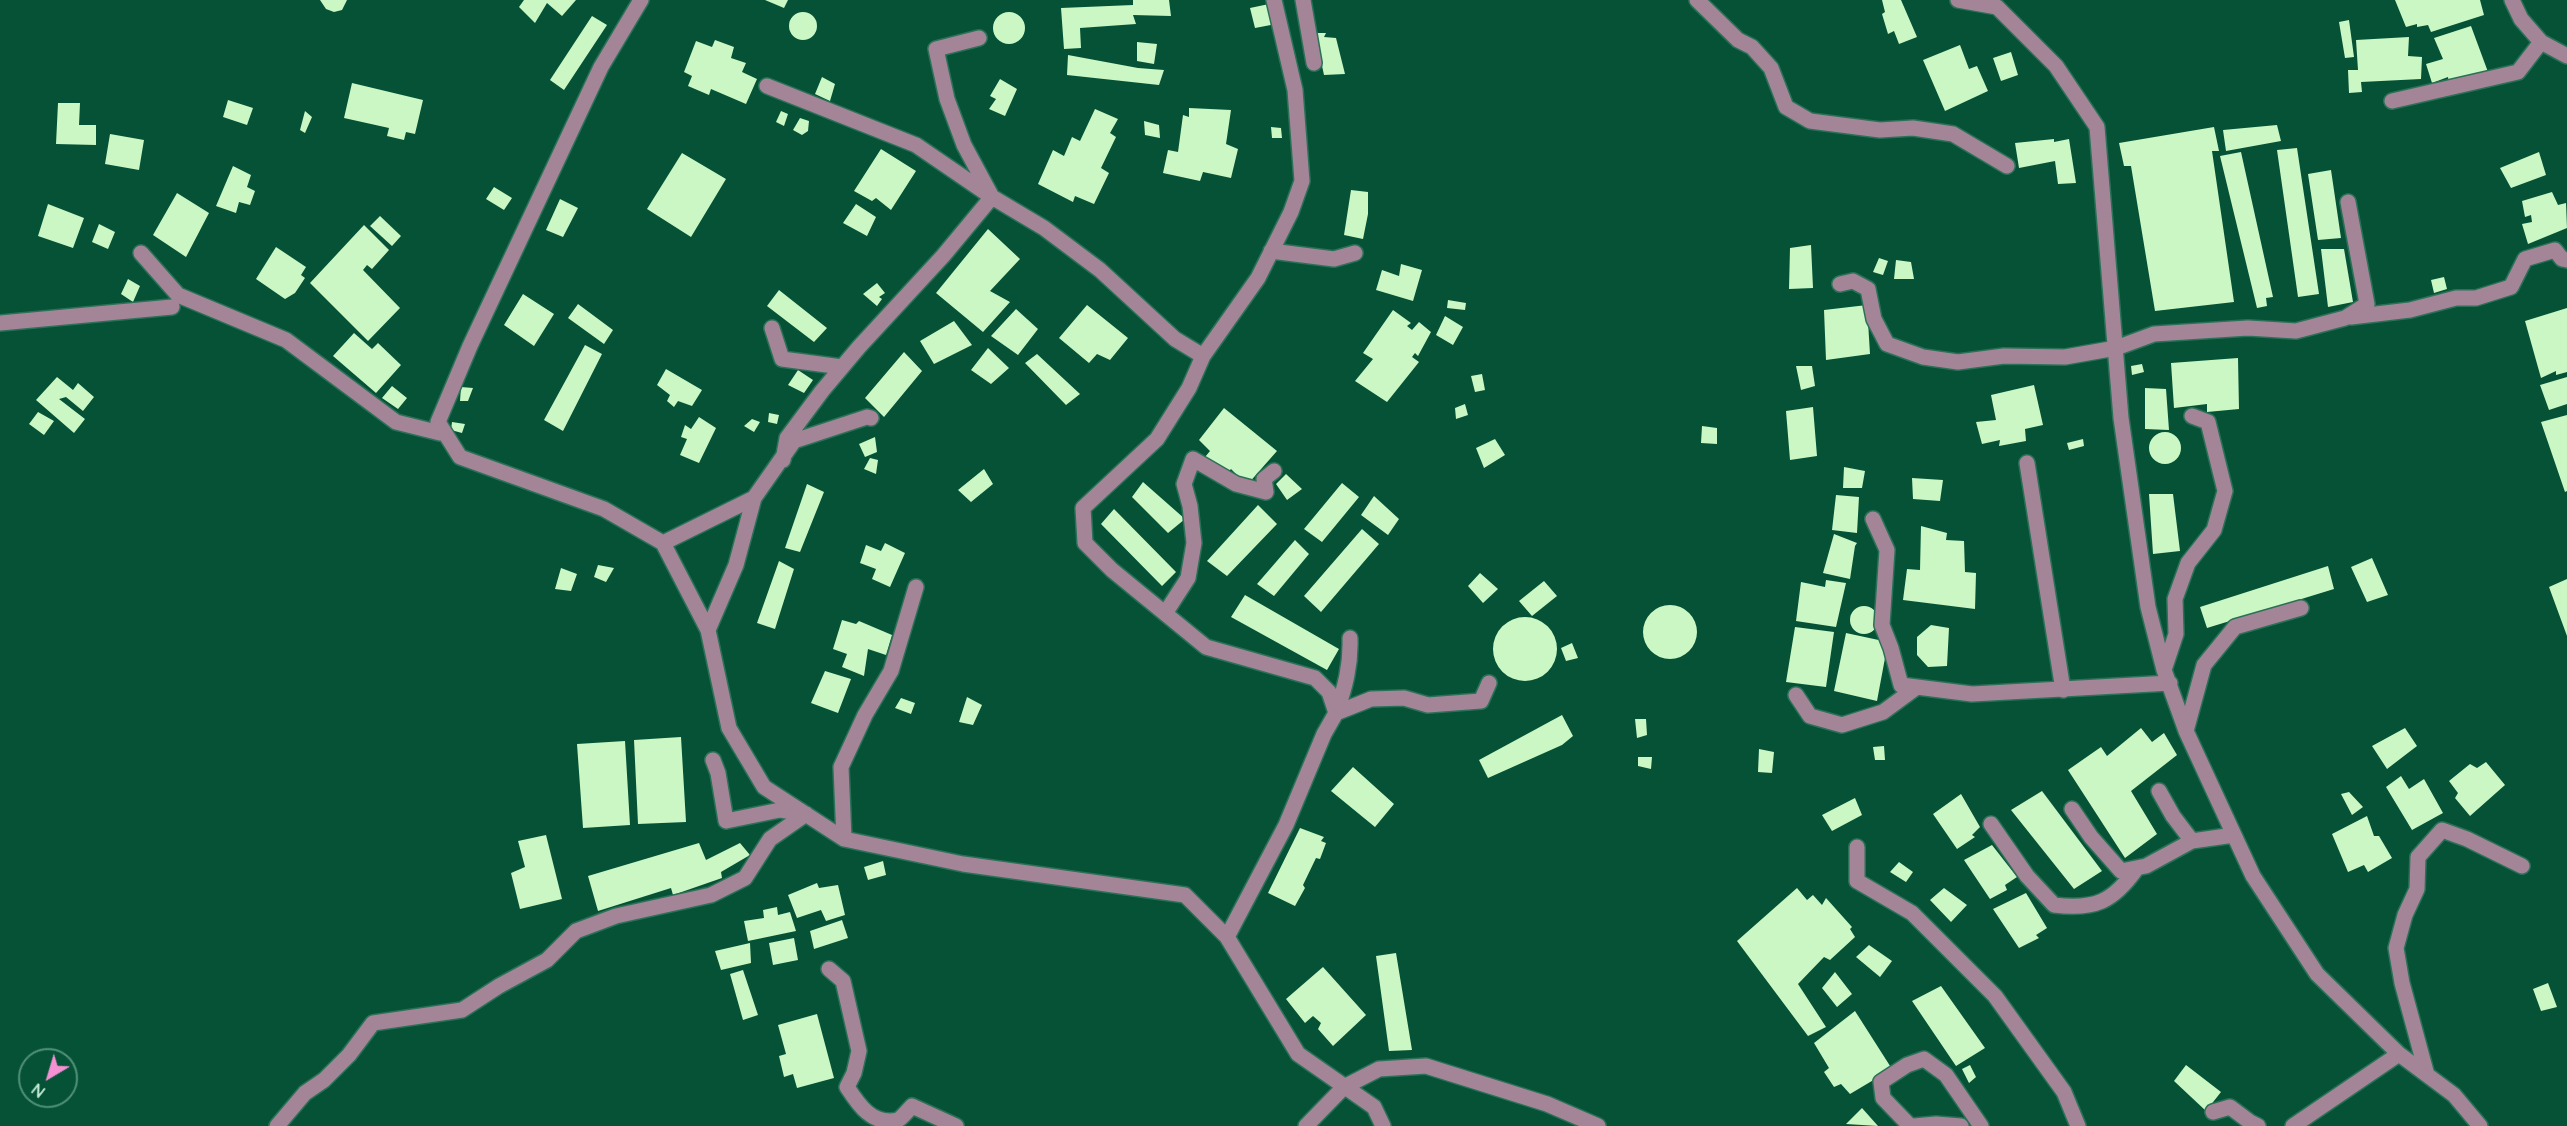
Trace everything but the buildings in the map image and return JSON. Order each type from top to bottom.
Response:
[{"type":"street","points":[[641,0],[600,67],[470,346],[438,422],[460,457],[604,509],[663,543],[708,630],[729,728],[764,787],[844,839],[963,864],[1185,895],[1227,937],[1298,1054],[1374,1107],[1383,1126]]},
{"type":"street","points":[[1274,0],[1295,90],[1302,181],[1291,212],[1258,278],[1203,356],[1190,388],[1157,439],[1083,508],[1085,543],[1112,570],[1206,647],[1315,678],[1329,692],[1336,713]]},
{"type":"street","points":[[1303,0],[1314,63]]},
{"type":"street","points":[[1697,0],[1738,40],[1752,47],[1771,68],[1786,107],[1810,120],[1880,130],[1913,128],[1953,134],[2007,166]]},
{"type":"street","points":[[1958,0],[1996,7],[2056,66],[2097,127],[2121,418],[2148,607],[2167,677],[2186,731],[2253,876],[2317,974],[2399,1054],[2454,1095],[2480,1126]]},
{"type":"street","points":[[2512,0],[2521,19],[2541,42],[2567,56]]},
{"type":"street","points":[[979,38],[936,49],[947,99],[964,145],[992,197]]},
{"type":"street","points":[[2391,101],[2518,72],[2541,42]]},
{"type":"street","points":[[766,86],[916,145],[992,197],[1044,228],[1081,256],[1175,339],[1203,356]]},
{"type":"street","points":[[783,460],[787,438],[842,367],[944,256],[992,197]]},
{"type":"street","points":[[2344,318],[2367,304],[2348,202]]},
{"type":"street","points":[[1840,284],[1852,281],[1868,289],[1874,319],[1887,344],[1923,357],[1958,362],[2004,356],[2065,357],[2115,348],[2154,334],[2248,328],[2296,331],[2344,318],[2410,310],[2456,298],[2476,298],[2511,287],[2525,259],[2555,250],[2562,260],[2567,260]]},
{"type":"street","points":[[1271,251],[1334,259],[1355,253]]},
{"type":"street","points":[[141,253],[178,296],[286,340],[396,422],[440,433]]},
{"type":"street","points":[[0,322],[172,307]]},
{"type":"street","points":[[772,328],[782,359],[842,367]]},
{"type":"street","points":[[2167,677],[2176,634],[2175,599],[2188,563],[2214,530],[2225,491],[2208,422],[2192,416]]},
{"type":"street","points":[[708,630],[736,565],[754,498],[783,460],[794,441],[867,417],[871,418]]},
{"type":"street","points":[[1166,612],[1188,578],[1194,543],[1190,506],[1184,484],[1193,459],[1236,484],[1266,492],[1263,479],[1274,471]]},
{"type":"street","points":[[2027,463],[2063,690]]},
{"type":"street","points":[[663,543],[754,498]]},
{"type":"street","points":[[1873,519],[1887,550],[1881,625],[1892,648],[1902,686],[1972,694],[2063,690],[2167,677]]},
{"type":"street","points":[[844,839],[841,767],[865,715],[891,671],[916,587]]},
{"type":"street","points":[[2186,731],[2204,665],[2235,627],[2301,608]]},
{"type":"street","points":[[1227,937],[1286,825],[1324,735],[1336,713],[1345,689],[1351,658],[1350,638]]},
{"type":"street","points":[[1336,713],[1371,699],[1404,698],[1428,705],[1481,700],[1489,684]]},
{"type":"street","points":[[1796,695],[1810,717],[1842,725],[1882,712],[1917,687]]},
{"type":"street","points":[[714,760],[726,821],[780,810],[806,814]]},
{"type":"street","points":[[2159,791],[2173,816],[2192,841]]},
{"type":"street","points":[[2072,808],[2091,837],[2121,871],[2146,866],[2192,841],[2234,835]]},
{"type":"street","points":[[277,1126],[305,1093],[324,1080],[349,1055],[373,1023],[462,1010],[499,986],[547,960],[576,931],[616,916],[711,895],[745,878],[770,839],[806,814]]},
{"type":"street","points":[[1991,824],[2027,876],[2054,905],[2078,908],[2101,902],[2121,891],[2137,868]]},
{"type":"street","points":[[2427,1075],[2402,983],[2396,948],[2405,915],[2417,889],[2418,857],[2442,830],[2467,839],[2522,866]]},
{"type":"street","points":[[1857,847],[1857,880],[1912,913],[1995,996],[2064,1092],[2078,1126]]},
{"type":"street","points":[[829,969],[843,981],[859,1051],[854,1073],[847,1087],[865,1115],[880,1122],[898,1120],[912,1106],[956,1126]]},
{"type":"street","points":[[2293,1126],[2399,1054]]},
{"type":"street","points":[[1961,1126],[1936,1124],[1912,1126],[1882,1098],[1881,1083],[1907,1065],[1924,1059],[1946,1075],[1981,1126]]},
{"type":"street","points":[[1306,1126],[1344,1087],[1379,1069],[1426,1066],[1547,1104],[1598,1126]]},
{"type":"street","points":[[2213,1112],[2230,1107],[2258,1126]]}]
